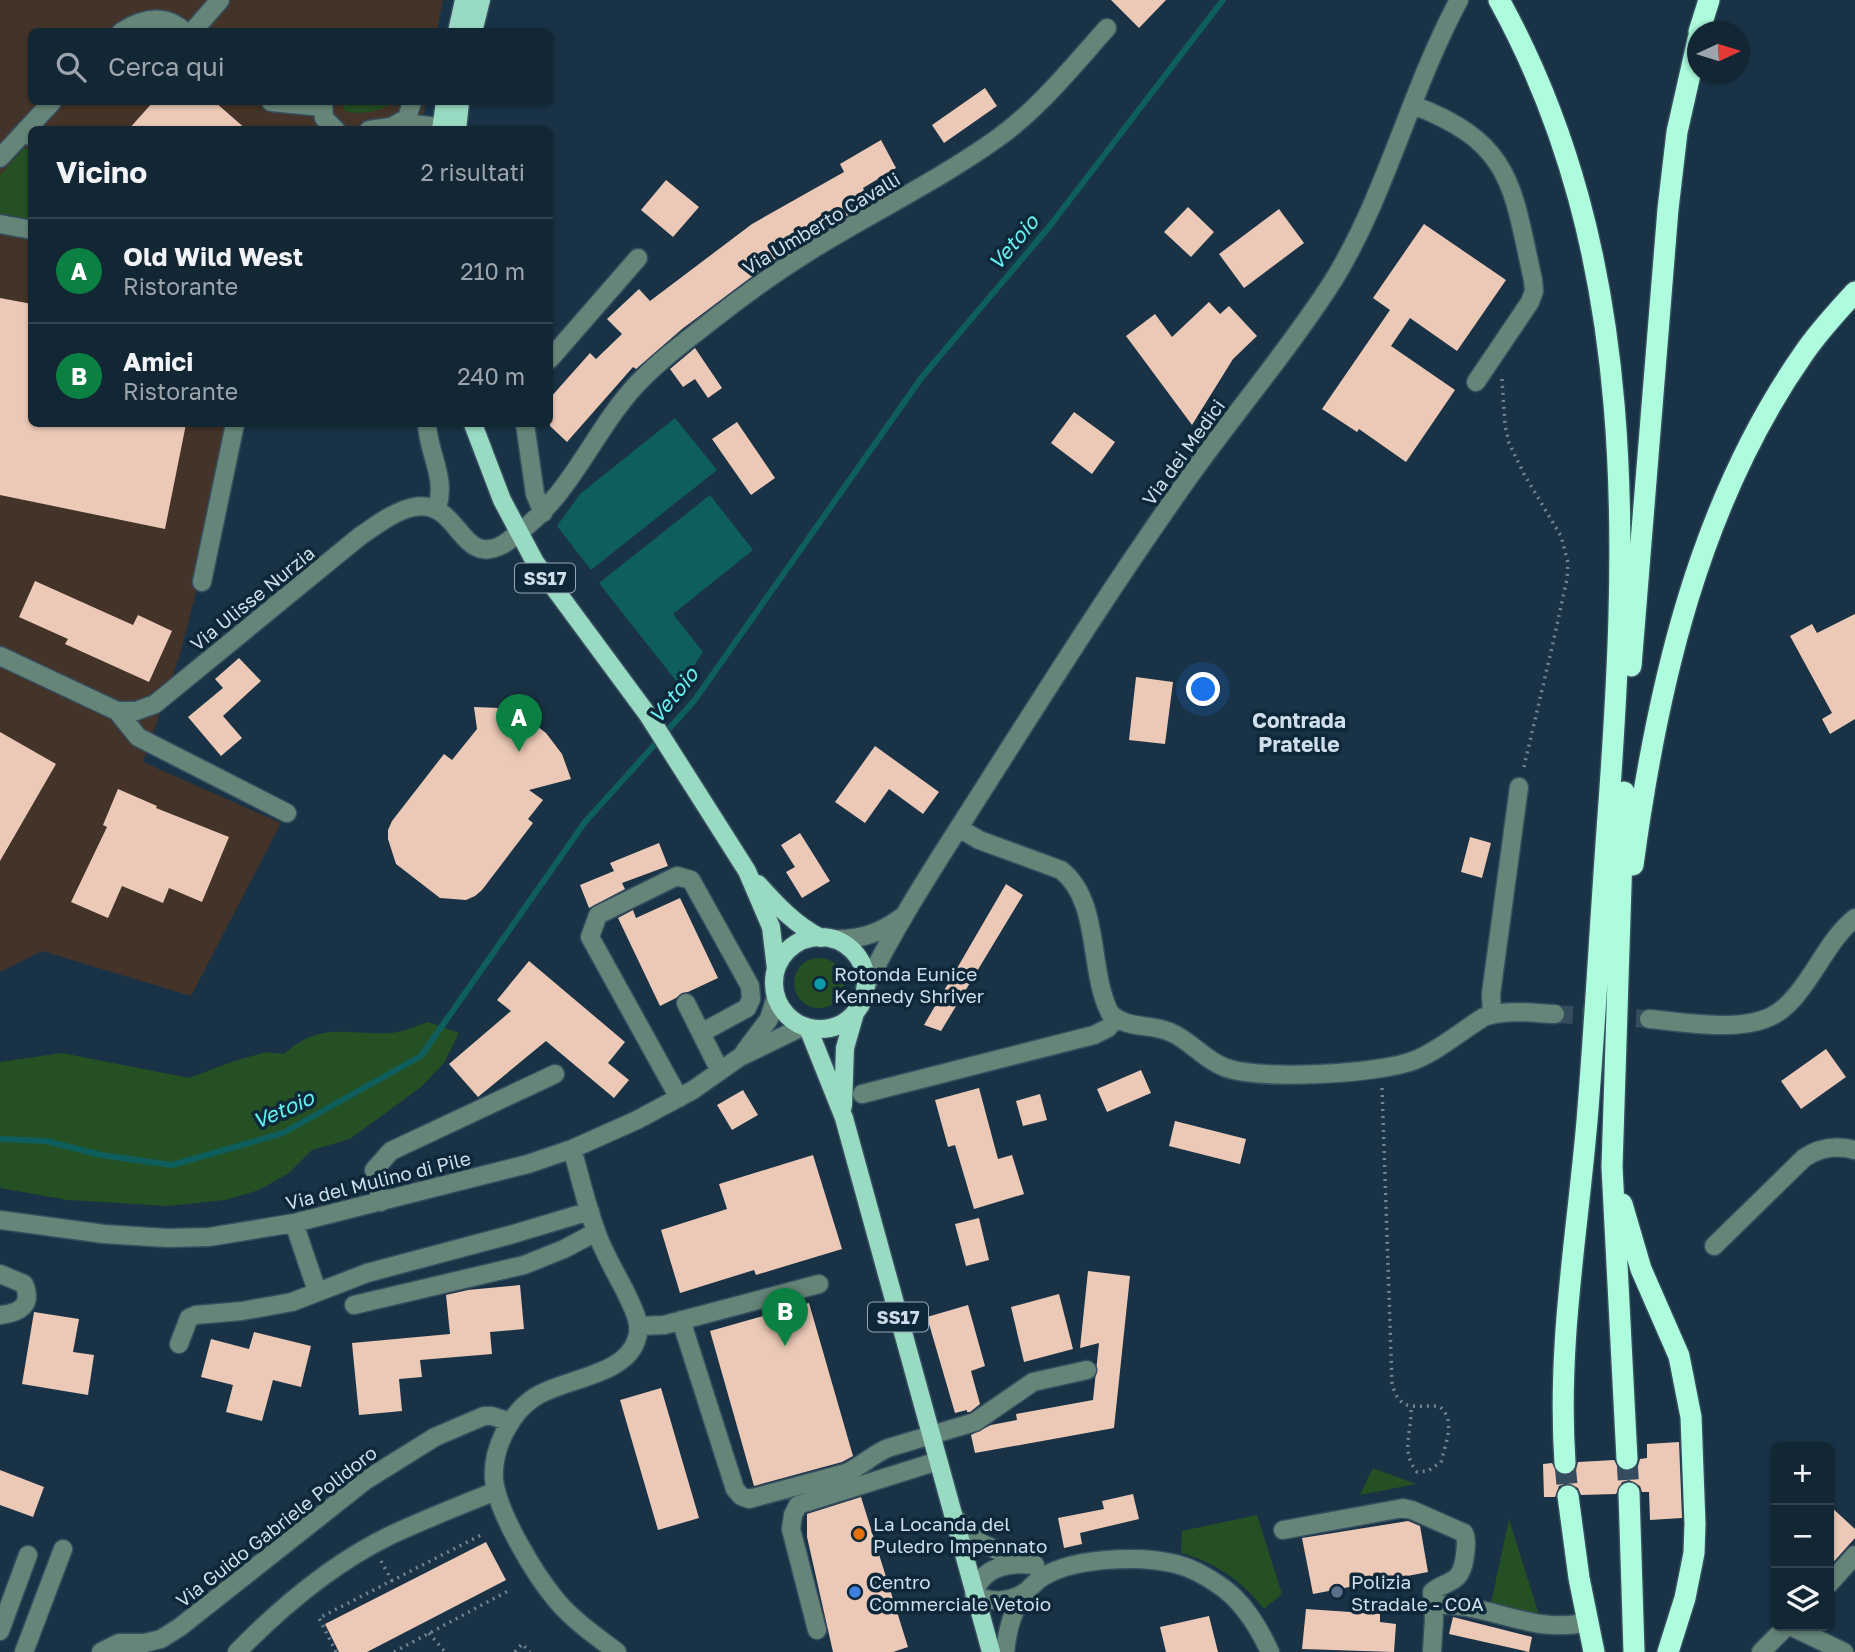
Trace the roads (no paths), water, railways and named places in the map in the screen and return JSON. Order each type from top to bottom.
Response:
[{"type":"highway","points":[[1499,0],[1538,77],[1574,178],[1600,285],[1615,412],[1620,550],[1606,986],[1618,1182],[1641,1269],[1679,1356],[1691,1417],[1694,1553],[1685,1598],[1668,1652]]},
{"type":"highway","points":[[1702,21],[1709,0]]},
{"type":"highway","points":[[1606,986],[1668,209],[1677,132],[1688,84]]},
{"type":"highway","points":[[1565,1463],[1563,1346],[1587,1120],[1606,986],[1672,651],[1701,557],[1746,454],[1788,377],[1812,342],[1855,292]]},
{"type":"highway","points":[[1613,1123],[1613,1208],[1628,1459]]},
{"type":"highway","points":[[1629,1493],[1634,1652]]},
{"type":"highway","points":[[1568,1496],[1590,1651]]},
{"type":"main road","points":[[458,28],[464,0]]},
{"type":"main road","points":[[474,28],[481,0]]},
{"type":"main road","points":[[445,105],[449,126]]},
{"type":"main road","points":[[450,126],[459,105]]},
{"type":"main road","name":"SS17","points":[[474,427],[502,500],[518,533],[545,577],[648,715],[747,871],[771,927],[776,997],[787,1015],[806,1027],[844,1118],[991,1652]]},
{"type":"main road","name":"SS17","points":[[747,871],[786,914],[801,926],[844,945],[858,958],[865,976],[865,989],[855,1013],[844,1058],[844,1118]]},
{"type":"main road","points":[[776,969],[781,958],[794,946],[810,938],[827,939]]},
{"type":"main road","points":[[806,1027],[819,1029],[836,1026],[855,1013]]},
{"type":"street","points":[[196,28],[220,0]]},
{"type":"street","name":"Via dei Medici","points":[[865,989],[959,828],[1097,610],[1192,474],[1331,284],[1367,217],[1438,41],[1459,0]]},
{"type":"street","points":[[126,28],[154,18],[173,22],[180,28]]},
{"type":"street","name":"Via Umberto Cavalli","points":[[518,533],[543,513],[617,408],[667,355],[762,281],[997,139],[1039,102],[1107,28]]},
{"type":"street","points":[[34,126],[50,105]]},
{"type":"street","points":[[322,105],[324,118],[332,126]]},
{"type":"street","points":[[395,125],[407,118],[411,105]]},
{"type":"street","points":[[1413,105],[1446,119],[1476,139],[1500,165],[1513,191],[1534,280],[1530,302],[1476,382]]},
{"type":"street","points":[[390,126],[408,126]]},
{"type":"street","points":[[0,158],[28,134]]},
{"type":"street","points":[[0,224],[28,229]]},
{"type":"street","points":[[553,356],[638,258]]},
{"type":"street","points":[[202,582],[233,427]]},
{"type":"street","points":[[427,427],[441,481],[437,508],[446,514],[467,542],[478,548],[489,549],[503,545],[518,533]]},
{"type":"street","points":[[525,427],[535,494],[543,513]]},
{"type":"street","name":"Via Ulisse Nurzia","points":[[117,711],[136,710],[155,704],[359,537],[383,521],[412,508],[437,508]]},
{"type":"street","points":[[0,656],[117,711],[138,737],[287,813]]},
{"type":"street","points":[[1492,1014],[1490,994],[1519,787]]},
{"type":"street","points":[[959,828],[979,840],[1061,870],[1071,878],[1083,902],[1107,1006],[1116,1018],[1129,1024],[1172,1032],[1213,1063],[1246,1073],[1277,1076],[1403,1065],[1419,1059],[1483,1017],[1515,1012],[1555,1014]]},
{"type":"street","points":[[679,1098],[590,937],[598,915],[677,876],[691,880],[750,986],[751,999],[747,1008],[701,1032]]},
{"type":"street","name":"Via dei Medici","points":[[827,939],[864,938],[908,913]]},
{"type":"street","points":[[1649,1019],[1741,1024],[1760,1021],[1776,1014],[1790,1002],[1836,938],[1855,918]]},
{"type":"street","name":"Via del Mulino di Pile","points":[[740,1056],[769,1019],[776,997]]},
{"type":"street","points":[[686,1003],[720,1071]]},
{"type":"street","points":[[862,1094],[1094,1035],[1108,1028],[1116,1018]]},
{"type":"street","name":"Via del Mulino di Pile","points":[[0,1220],[104,1234],[167,1238],[209,1237],[294,1223],[528,1164],[572,1149],[679,1098],[740,1056],[806,1027]]},
{"type":"street","points":[[381,1202],[374,1170],[391,1152],[555,1074]]},
{"type":"street","points":[[1714,1246],[1788,1171],[1812,1153],[1829,1147],[1855,1150]]},
{"type":"street","points":[[572,1149],[596,1232],[635,1311],[639,1326],[634,1346],[622,1360],[611,1367],[534,1397],[511,1422],[495,1461],[496,1492],[515,1537],[543,1584],[595,1646],[617,1652]]},
{"type":"street","points":[[178,1344],[189,1318],[196,1315],[242,1311],[292,1302],[367,1273],[510,1236],[590,1211]]},
{"type":"street","points":[[294,1223],[317,1291]]},
{"type":"street","points":[[354,1305],[524,1265],[564,1249],[596,1232]]},
{"type":"street","points":[[0,1273],[24,1284],[28,1293],[27,1302],[21,1308],[0,1315]]},
{"type":"street","points":[[639,1326],[655,1326],[681,1320],[819,1284]]},
{"type":"street","points":[[681,1320],[735,1489],[741,1496],[755,1498],[846,1473],[859,1467],[876,1453],[978,1420],[1033,1382],[1087,1370]]},
{"type":"street","name":"Via Guido Gabriele Polidoro","points":[[101,1652],[119,1643],[145,1643],[161,1639],[366,1480],[400,1457],[474,1419],[492,1416],[511,1422]]},
{"type":"street","points":[[817,1630],[791,1529],[798,1505],[938,1461]]},
{"type":"street","points":[[237,1652],[286,1605],[347,1561],[390,1535],[496,1492]]},
{"type":"street","points":[[1283,1530],[1405,1508],[1462,1531],[1466,1538],[1460,1573],[1434,1590],[1432,1595],[1432,1652]]},
{"type":"street","points":[[952,1515],[986,1546],[1035,1565]]},
{"type":"street","points":[[24,1652],[62,1549]]},
{"type":"street","points":[[0,1631],[28,1555]]},
{"type":"street","points":[[1834,1578],[1855,1555]]},
{"type":"street","points":[[1073,1566],[1016,1564],[993,1569],[979,1582],[974,1595],[989,1600],[1004,1600],[1020,1595],[1051,1572],[1073,1566],[1129,1559],[1165,1562],[1193,1570],[1221,1586],[1239,1602],[1258,1628],[1270,1652]]},
{"type":"street","points":[[1005,1652],[1013,1613],[1030,1588]]},
{"type":"street","points":[[1433,1605],[1456,1605],[1549,1626],[1587,1622]]},
{"type":"street","points":[[1761,1652],[1784,1631]]},
{"type":"street","points":[[1800,1631],[1844,1652]]},
{"type":"waterway","name":"Vetoio","points":[[0,1139],[46,1141],[101,1155],[172,1165],[283,1133],[421,1056],[585,822],[694,701],[922,377],[1049,227],[1223,0]]},
{"type":"tunnel","points":[[1555,1014],[1649,1019]]},
{"type":"tunnel","points":[[1627,1459],[1629,1493]]},
{"type":"tunnel","points":[[1565,1463],[1568,1496]]},
{"type":"place","name":"Old Wild West","points":[[519,752]]},
{"type":"place","name":"Rotonda Eunice Kennedy Shriver","points":[[820,984]]},
{"type":"place","name":"Amici","points":[[785,1346]]},
{"type":"place","name":"La Locanda del Puledro Impennato","points":[[859,1534]]},
{"type":"place","name":"Centro Commerciale Vetoio","points":[[855,1592]]},
{"type":"place","name":"Polizia Stradale - COA","points":[[1337,1592]]},
{"type":"district","name":"Contrada Pratelle","points":[[1299,732]]}]
